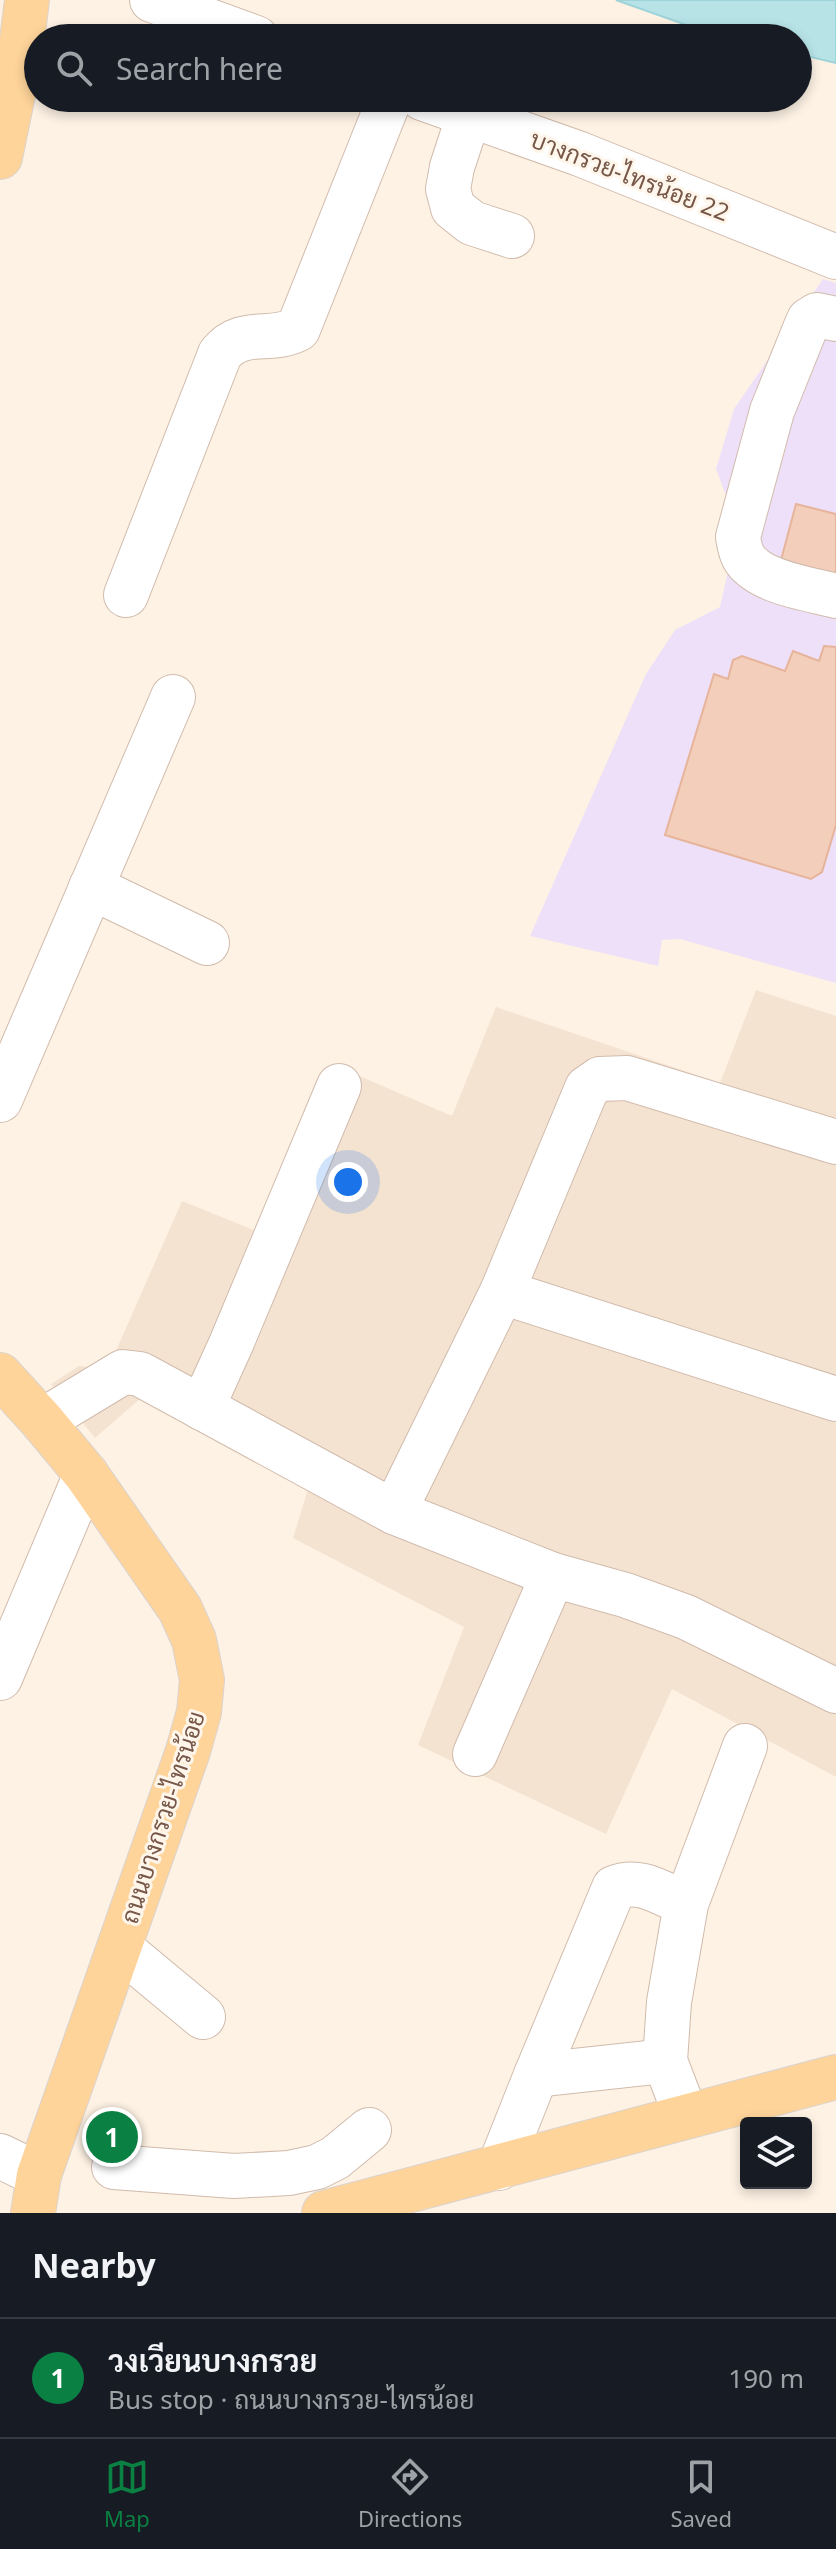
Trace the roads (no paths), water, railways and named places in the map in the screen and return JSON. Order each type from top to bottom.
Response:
[{"type":"main road","points":[[0,157],[19,65],[17,14]]},
{"type":"main road","name":"ถนนบางกรวย-ไทรน้อย","points":[[0,1375],[86,1474],[180,1609],[194,1640],[202,1680],[199,1712],[188,1751],[120,1948],[44,2200]]},
{"type":"main road","points":[[328,2212],[419,2201],[499,2168],[836,2077]]},
{"type":"street","points":[[152,0],[218,24]]},
{"type":"street","points":[[126,595],[220,354],[229,342],[243,337],[288,335],[298,329],[384,112]]},
{"type":"street","name":"บางกรวย-ไทรน้อย 22","points":[[461,112],[580,154],[836,257]]},
{"type":"street","points":[[469,115],[448,189],[453,208],[472,223],[512,236]]},
{"type":"street","points":[[836,319],[817,315],[809,320],[772,411],[738,537],[742,554],[751,568],[771,578],[836,596]]},
{"type":"street","points":[[0,1100],[173,697]]},
{"type":"street","points":[[91,887],[207,943]]},
{"type":"street","points":[[394,1512],[502,1292],[587,1088],[600,1079],[627,1078],[836,1142]]},
{"type":"street","points":[[202,1408],[339,1086]]},
{"type":"street","points":[[502,1292],[836,1399]]},
{"type":"street","points":[[42,1421],[123,1372],[140,1374],[394,1512],[553,1575],[625,1595],[686,1617],[836,1691]]},
{"type":"street","points":[[0,1678],[86,1474]]},
{"type":"street","points":[[475,1754],[553,1575]]},
{"type":"street","points":[[686,2116],[665,2061],[669,2002],[686,1904],[745,1746]]},
{"type":"street","points":[[499,2168],[614,1888],[639,1883],[686,1904]]},
{"type":"street","points":[[120,1948],[203,2017]]},
{"type":"street","points":[[536,2075],[665,2061]]},
{"type":"street","points":[[114,2167],[234,2176],[289,2173],[317,2167],[335,2158],[369,2130]]},
{"type":"street","points":[[0,2156],[44,2200]]},
{"type":"street","points":[[317,2167],[328,2212]]},
{"type":"water","points":[[616,0],[836,0],[836,63],[812,57],[812,24],[684,24]]},
{"type":"place","name":"วงเวียนบางกรวย","points":[[112,2137]]}]
